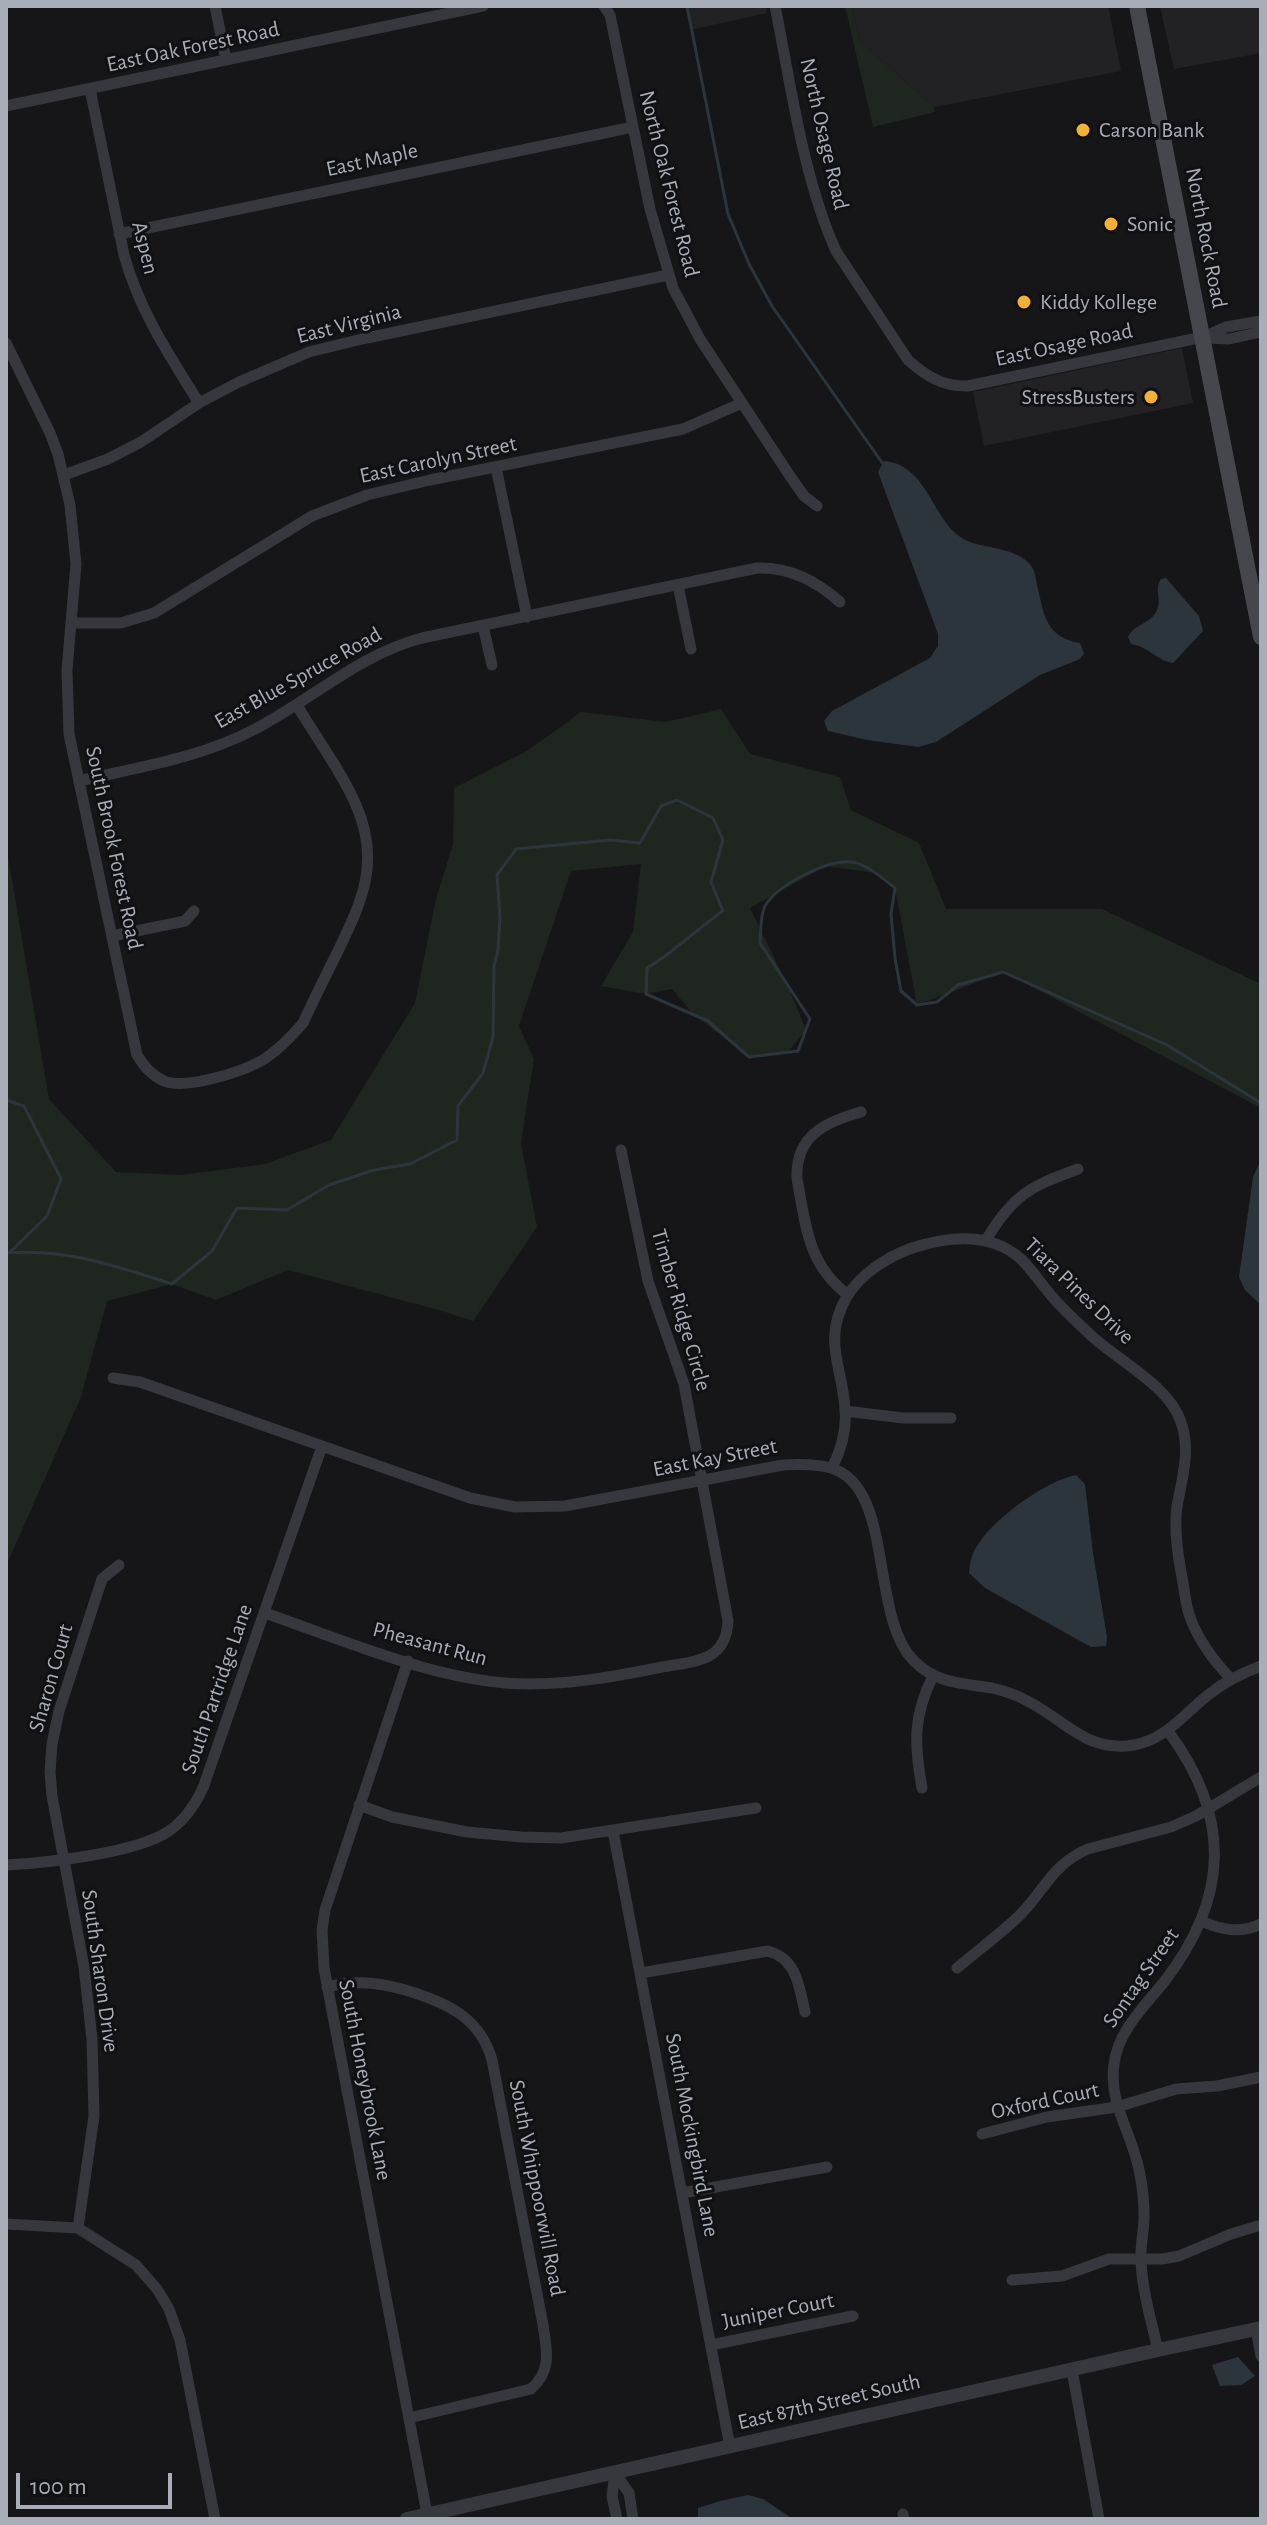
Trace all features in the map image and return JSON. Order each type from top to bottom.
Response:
[{"type":"main road","name":"North Rock Road","points":[[1137,6],[1261,637]]},
{"type":"street","points":[[215,6],[226,60]]},
{"type":"street","name":"East Oak Forest Road","points":[[6,106],[483,6]]},
{"type":"street","name":"North Oak Forest Road","points":[[604,6],[610,15],[650,209],[668,275],[685,313],[742,403],[798,489],[817,506]]},
{"type":"street","name":"North Osage Road","points":[[775,6],[814,190],[828,233],[836,251],[908,360],[934,380]]},
{"type":"street","name":"Aspen","points":[[90,89],[119,234],[132,281],[142,308],[199,403]]},
{"type":"street","name":"East Maple","points":[[119,234],[633,127]]},
{"type":"street","name":"East Virginia","points":[[64,475],[132,447],[199,403],[310,351],[668,275]]},
{"type":"street","name":"East Osage Road","points":[[934,380],[968,386],[1203,337],[1226,327],[1261,321]]},
{"type":"street","name":"East Osage Road","points":[[1203,337],[1229,339],[1261,332]]},
{"type":"street","name":"South Brook Forest Road","points":[[6,343],[50,433],[64,475],[75,533],[76,564],[67,670],[68,720],[137,1055],[152,1074],[170,1082],[183,1083],[243,1070],[274,1052],[303,1023],[360,907],[367,877],[363,824],[353,799],[297,705]]},
{"type":"street","name":"East Carolyn Street","points":[[71,623],[108,624],[137,619],[163,608],[312,516],[387,489],[683,429],[742,403]]},
{"type":"street","points":[[496,467],[527,617]]},
{"type":"street","name":"East Blue Spruce Road","points":[[79,781],[200,752],[254,730],[392,647],[422,638],[757,568],[793,572],[811,580],[840,602]]},
{"type":"street","points":[[678,585],[691,649]]},
{"type":"street","points":[[483,626],[492,665]]},
{"type":"street","points":[[112,936],[185,921],[194,911]]},
{"type":"street","points":[[848,1295],[827,1277],[813,1252],[796,1167],[800,1153],[814,1133],[838,1118],[861,1112]]},
{"type":"street","name":"Timber Ridge Circle","points":[[621,1150],[648,1281],[684,1384],[728,1621],[724,1641]]},
{"type":"street","points":[[986,1240],[1008,1209],[1035,1185],[1078,1169]]},
{"type":"street","name":"Tiara Pines Drive","points":[[832,1468],[844,1436],[845,1411],[834,1344],[839,1313],[848,1295],[870,1271],[902,1252],[956,1238],[986,1240],[1001,1245],[1021,1260],[1056,1301],[1161,1393],[1176,1411],[1182,1423],[1185,1457],[1185,1473],[1177,1508],[1177,1547],[1189,1614],[1206,1649],[1231,1679]]},
{"type":"street","name":"East Kay Street","points":[[113,1378],[140,1382],[470,1498],[515,1507],[583,1504],[783,1465],[832,1468]]},
{"type":"street","points":[[845,1411],[903,1418],[951,1418]]},
{"type":"street","name":"South Partridge Lane","points":[[6,1865],[63,1859],[149,1842],[171,1830],[188,1813],[203,1788],[322,1446]]},
{"type":"street","points":[[832,1468],[854,1485],[868,1506],[896,1635],[912,1659],[933,1676],[948,1683],[1010,1693],[1048,1713],[1077,1735],[1106,1745],[1134,1745],[1168,1731],[1212,1692],[1231,1679],[1261,1666]]},
{"type":"street","name":"Sharon Court","points":[[63,1859],[50,1772],[54,1730],[102,1579],[119,1565]]},
{"type":"street","name":"Pheasant Run","points":[[265,1613],[408,1661],[473,1679],[526,1684],[598,1680],[702,1659],[719,1649],[724,1641]]},
{"type":"street","name":"South Honeybrook Lane","points":[[408,1661],[325,1910],[322,1949],[427,2514]]},
{"type":"street","points":[[922,1788],[917,1760],[917,1722],[920,1706],[933,1676]]},
{"type":"street","name":"Sontag Street","points":[[1158,2350],[1143,2282],[1144,2215],[1140,2170],[1117,2107],[1112,2077],[1119,2044],[1126,2030],[1180,1961],[1209,1898],[1214,1863],[1214,1830],[1209,1808],[1194,1769],[1168,1731]]},
{"type":"street","points":[[957,1968],[1021,1914],[1061,1864],[1076,1854],[1171,1827],[1261,1777]]},
{"type":"street","points":[[359,1805],[423,1825],[493,1836],[561,1838],[756,1808]]},
{"type":"street","name":"South Mockingbird Lane","points":[[613,1831],[730,2447]]},
{"type":"street","name":"South Sharon Drive","points":[[63,1859],[84,1967],[92,2039],[94,2116],[78,2228]]},
{"type":"street","points":[[1201,1921],[1229,1930],[1261,1924]]},
{"type":"street","points":[[641,1973],[768,1951],[782,1957],[794,1970],[805,2012]]},
{"type":"street","name":"South Whippoorwill Road","points":[[327,1987],[358,1981],[388,1984],[449,2006],[469,2020],[479,2032],[492,2060],[545,2337],[547,2365],[543,2376],[531,2389],[409,2418]]},
{"type":"street","name":"Oxford Court","points":[[982,2134],[1047,2117],[1117,2107],[1176,2089],[1217,2086],[1261,2077]]},
{"type":"street","points":[[682,2193],[827,2167]]},
{"type":"street","points":[[6,2224],[78,2228],[136,2265],[157,2289],[177,2329],[215,2519]]},
{"type":"street","points":[[1012,2280],[1062,2276],[1109,2259],[1179,2256],[1261,2225]]},
{"type":"street","name":"Juniper Court","points":[[711,2345],[853,2316]]},
{"type":"street","points":[[1258,2329],[1261,2356]]},
{"type":"street","name":"East 87th Street South","points":[[407,2519],[1258,2329]]},
{"type":"street","points":[[1072,2370],[1099,2519]]},
{"type":"street","points":[[615,2473],[612,2496],[617,2519]]},
{"type":"street","points":[[615,2473],[629,2493],[633,2519]]},
{"type":"shaded area","points":[[685,6],[766,6],[767,13],[690,30]]},
{"type":"shaded area","points":[[845,6],[852,6],[859,40],[934,107],[935,112],[873,127]]},
{"type":"shaded area","points":[[852,6],[1108,6],[1121,71],[934,107],[859,40]]},
{"type":"shaded area","points":[[1160,6],[1261,6],[1261,53],[1174,69]]},
{"type":"shaded area","points":[[1182,348],[1193,403],[984,446],[973,392]]},
{"type":"shaded area","points":[[884,461],[900,465],[912,473],[957,535],[970,542],[1020,556],[1026,561],[1034,571],[1048,623],[1068,640],[1080,643],[1084,653],[1080,659],[1040,675],[936,742],[918,747],[828,731],[824,721],[832,711],[930,658],[938,646],[938,634],[878,472]]},
{"type":"shaded area","points":[[1166,578],[1199,616],[1203,631],[1173,663],[1131,644],[1128,637],[1154,615],[1158,606],[1159,583]]},
{"type":"shaded area","points":[[721,709],[750,754],[840,777],[851,810],[919,843],[946,909],[1102,909],[1261,984],[1261,1108],[1004,972],[917,1005],[895,888],[875,873],[826,866],[750,908],[806,1030],[787,1053],[749,1057],[693,1014],[672,989],[646,994],[601,986],[633,932],[641,864],[571,871],[519,1026],[534,1059],[521,1143],[537,1227],[473,1321],[288,1270],[216,1300],[172,1284],[107,1301],[81,1397],[6,1566],[6,844],[49,1099],[116,1172],[181,1175],[265,1164],[331,1140],[415,1003],[436,899],[453,844],[454,788],[527,751],[581,712],[666,722]]},
{"type":"shaded area","points":[[1261,1159],[1261,1305],[1245,1290],[1239,1277],[1253,1177]]},
{"type":"shaded area","points":[[1076,1475],[1085,1484],[1106,1646],[1091,1647],[985,1588],[969,1573],[975,1550],[997,1522],[1037,1492]]},
{"type":"shaded area","points":[[1238,2357],[1255,2376],[1241,2385],[1220,2386],[1212,2365]]},
{"type":"shaded area","points":[[748,2495],[763,2499],[793,2519],[698,2519],[698,2508]]},
{"type":"waterway","points":[[687,6],[728,214],[749,264],[772,306],[883,464]]},
{"type":"waterway","points":[[6,1253],[70,1256],[172,1284],[212,1251],[237,1208],[287,1210],[329,1185],[374,1170],[410,1164],[457,1140],[458,1106],[483,1073],[493,1037],[494,966],[500,918],[497,875],[516,849],[610,840],[640,843],[661,806],[677,800],[713,818],[723,840],[711,882],[723,911],[647,968],[646,994],[708,1021],[749,1057],[798,1051],[810,1019],[760,943],[765,906],[780,890],[804,875],[830,865],[852,862],[869,869],[895,888],[891,914],[901,991],[917,1005],[937,1002],[958,985],[1003,972],[1167,1045],[1261,1103]]},
{"type":"waterway","points":[[6,1100],[24,1106],[61,1179],[47,1216],[10,1252]]},
{"type":"place","name":"Carson Bank","points":[[1083,130]]},
{"type":"place","name":"Sonic","points":[[1111,224]]},
{"type":"place","name":"Kiddy Kollege","points":[[1024,302]]},
{"type":"place","name":"StressBusters","points":[[1151,397]]}]
